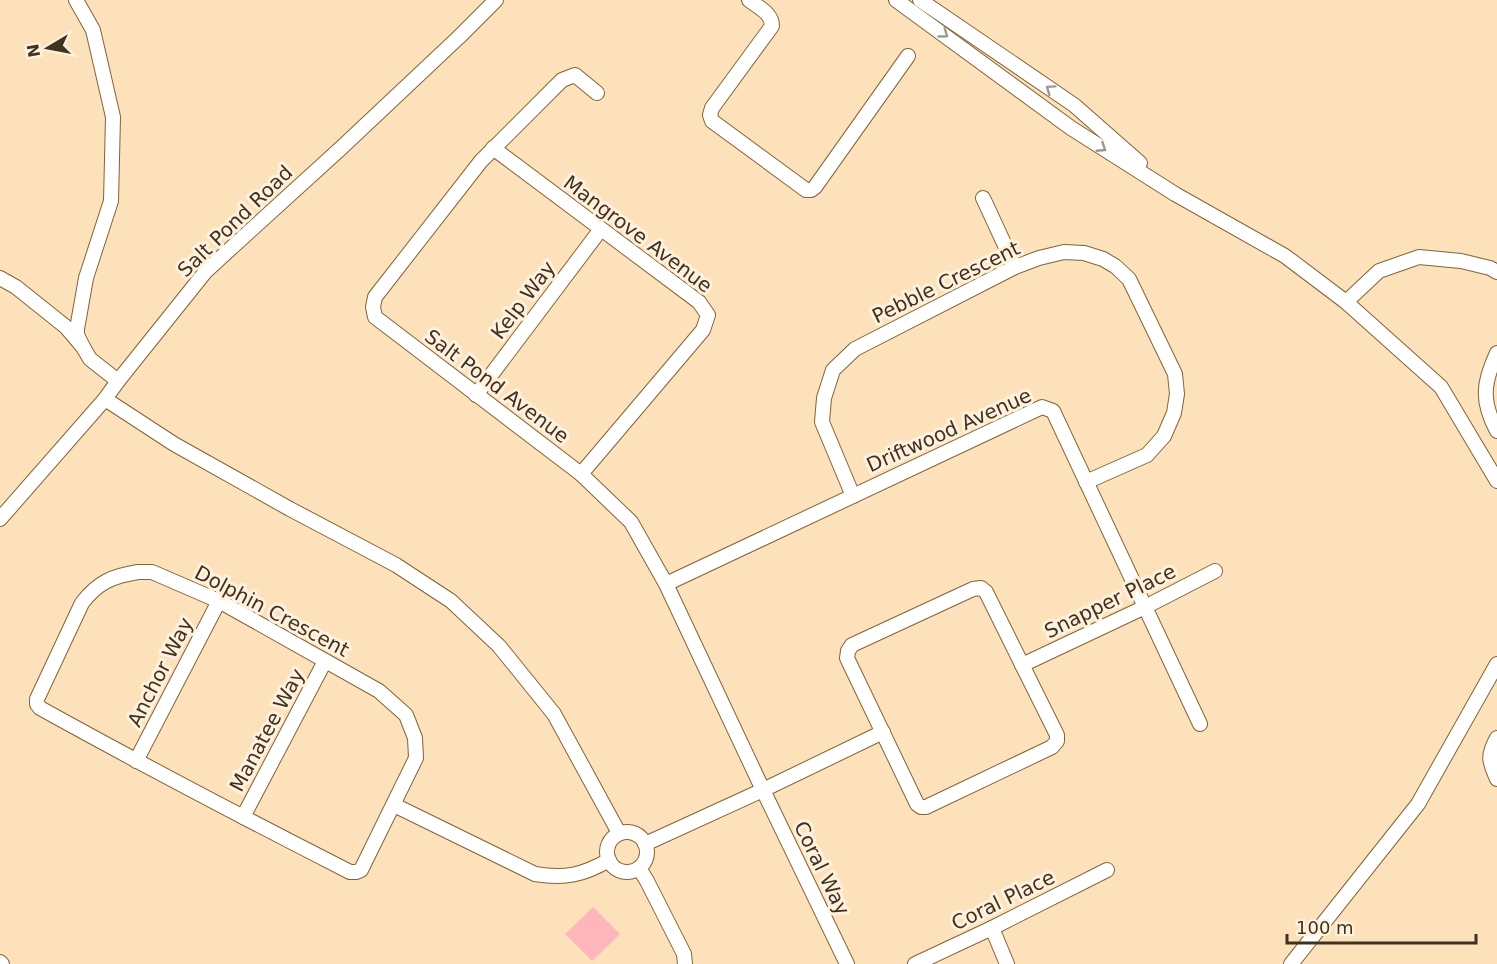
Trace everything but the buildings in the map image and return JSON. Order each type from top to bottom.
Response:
[{"type":"street","points":[[76,0],[93,30],[113,117],[111,201],[86,278],[77,335],[90,359],[118,381]]},
{"type":"street","name":"Salt Pond Road","points":[[0,519],[105,399],[206,271],[451,45],[496,0]]},
{"type":"street","points":[[749,0],[769,15],[772,27],[712,108],[710,115],[712,121],[806,190],[815,187],[908,56]]},
{"type":"street","points":[[896,0],[1071,128],[1175,194],[1285,256],[1346,302],[1441,387],[1497,481]]},
{"type":"street","points":[[920,0],[1074,105],[1175,194]]},
{"type":"street","name":"Salt Pond Avenue","points":[[597,93],[575,75],[562,80],[493,148],[375,297],[373,307],[375,317],[581,474],[631,522],[666,584],[763,790]]},
{"type":"street","name":"Mangrove Avenue","points":[[493,148],[699,302],[708,315],[704,330],[581,474]]},
{"type":"street","points":[[983,198],[1015,267]]},
{"type":"street","name":"Kelp Way","points":[[476,394],[601,229]]},
{"type":"street","name":"Pebble Crescent","points":[[853,496],[822,422],[824,398],[833,370],[855,349],[1015,267],[1064,252],[1084,253],[1103,259],[1129,279],[1175,374],[1177,394],[1174,413],[1164,436],[1147,454],[1086,482]]},
{"type":"street","points":[[1346,302],[1379,271],[1419,257],[1461,261],[1497,272]]},
{"type":"street","points":[[0,278],[16,287],[66,327],[83,347]]},
{"type":"street","points":[[1497,353],[1488,374],[1485,402],[1497,431]]},
{"type":"street","points":[[105,399],[194,455],[396,565],[451,601],[499,646],[554,714],[619,833]]},
{"type":"street","name":"Driftwood Avenue","points":[[666,584],[1042,406],[1053,411],[1200,724]]},
{"type":"street","name":"Snapper Place","points":[[1022,665],[1215,571]]},
{"type":"street","name":"Dolphin Crescent","points":[[152,572],[219,601],[325,661],[379,691],[406,715],[415,738],[416,758],[361,870],[356,872],[350,872],[136,761],[40,708],[36,699],[82,603],[91,591],[123,574],[152,572]]},
{"type":"street","points":[[981,588],[986,592],[1022,665],[1057,735],[1057,741],[1052,747],[926,807],[921,807],[917,804],[847,658],[852,645],[973,589],[981,588]]},
{"type":"street","name":"Anchor Way","points":[[136,761],[219,601]]},
{"type":"street","name":"Manatee Way","points":[[243,817],[325,661]]},
{"type":"street","points":[[1291,964],[1418,804],[1497,664]]},
{"type":"street","points":[[645,844],[883,732]]},
{"type":"street","points":[[1497,738],[1489,762],[1497,779]]},
{"type":"street","name":"Coral Way","points":[[763,790],[847,964]]},
{"type":"street","points":[[394,805],[535,874],[553,877],[575,875],[609,860]]},
{"type":"street","points":[[619,833],[634,833],[645,844],[646,859],[639,868],[628,872],[622,871],[616,869],[609,860],[607,847],[619,833]]},
{"type":"street","points":[[639,868],[648,881],[684,954],[685,964]]},
{"type":"street","name":"Coral Place","points":[[915,964],[1107,870]]},
{"type":"street","points":[[992,928],[1007,964]]},
{"type":"shaded area","points":[[593,907],[620,934],[592,961],[565,934]]}]
